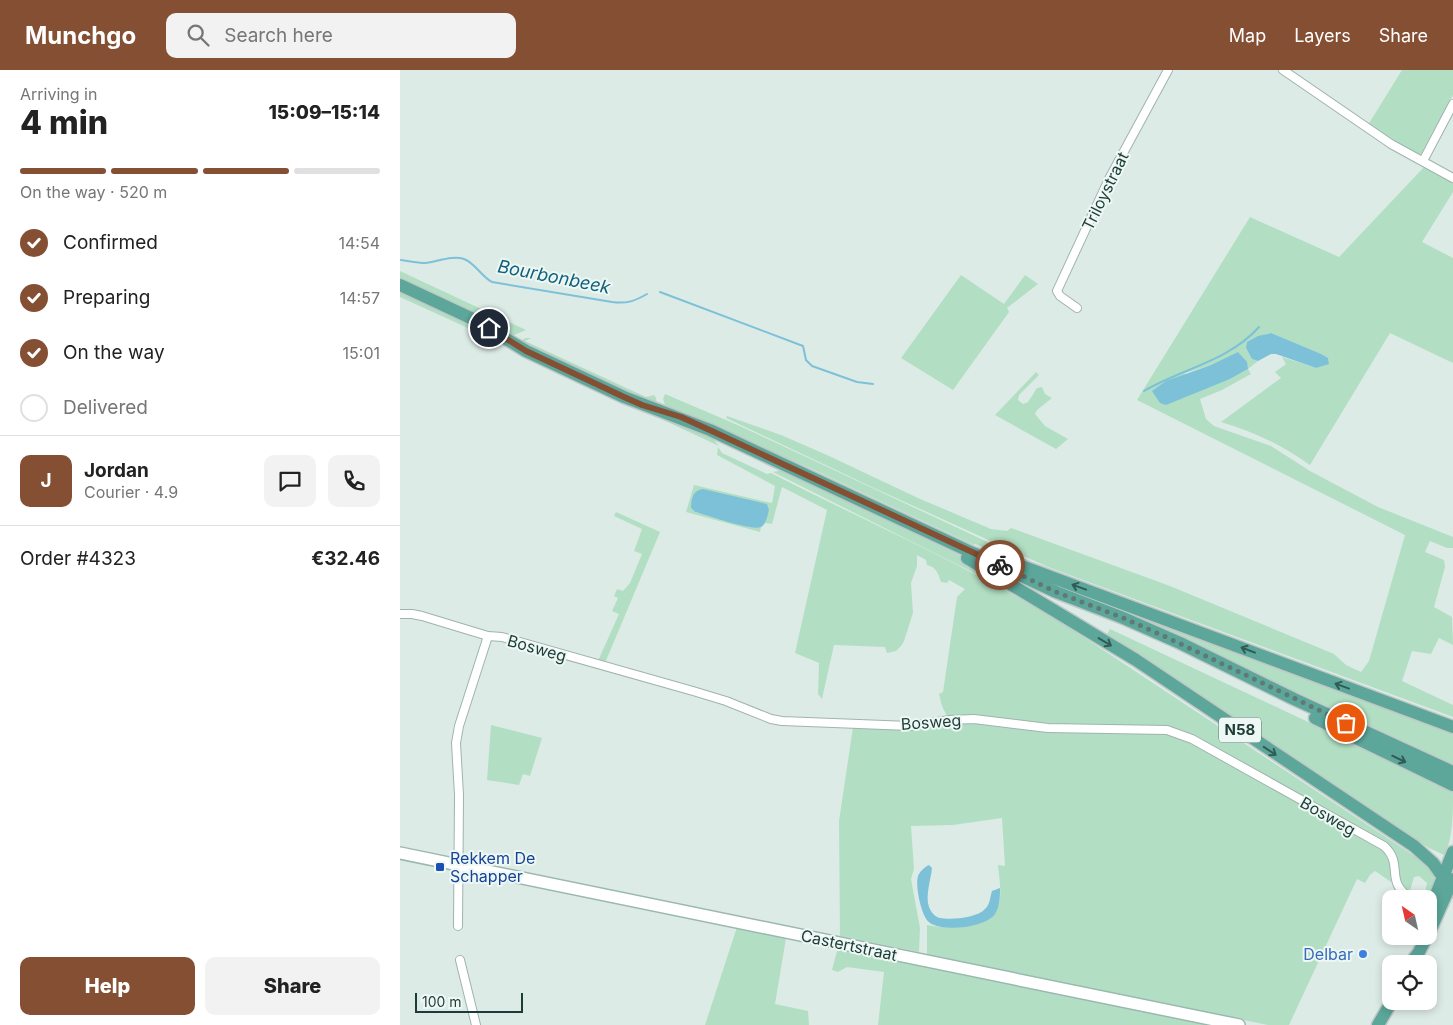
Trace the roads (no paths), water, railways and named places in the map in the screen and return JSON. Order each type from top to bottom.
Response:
[{"type":"main road","name":"N58","points":[[400,285],[475,320],[526,351],[624,397],[642,405],[681,417],[1056,592],[1164,636],[1294,699],[1453,772]]},
{"type":"main road","name":"N58","points":[[925,530],[945,534],[1006,561],[1453,727]]},
{"type":"main road","name":"N58","points":[[925,530],[946,547],[971,560],[1136,660],[1414,846],[1439,859],[1452,857]]},
{"type":"main road","name":"N58","points":[[1056,592],[1453,785]]},
{"type":"main road","points":[[1414,846],[1433,863],[1440,873],[1448,877]]},
{"type":"main road","name":"Castertstraat","points":[[400,852],[1239,1025]]},
{"type":"main road","points":[[1438,896],[1448,877],[1452,857]]},
{"type":"main road","points":[[1381,1022],[1387,1010]]},
{"type":"street","name":"Triloystraat","points":[[1077,308],[1060,296],[1057,291],[1060,282],[1071,263],[1109,178],[1168,70]]},
{"type":"street","points":[[1282,70],[1362,126],[1453,178]]},
{"type":"street","points":[[1422,161],[1453,104]]},
{"type":"street","name":"Bosweg","points":[[400,614],[422,616],[488,636],[502,637],[693,691],[726,701],[771,719],[782,721],[910,726],[967,719],[1048,728],[1155,729],[1179,733],[1384,846],[1392,856],[1395,865],[1395,884],[1399,890]]},
{"type":"street","points":[[458,926],[459,795],[456,743],[459,726],[488,636]]},
{"type":"street","points":[[460,960],[476,1025]]},
{"type":"water","points":[[1271,333],[1321,354],[1328,358],[1329,364],[1316,368],[1276,354],[1271,354],[1258,361],[1252,359],[1246,348],[1247,342],[1258,336]]},
{"type":"water","points":[[1238,352],[1247,362],[1248,369],[1230,379],[1166,405],[1160,403],[1152,391],[1166,381],[1211,365]]},
{"type":"water","points":[[703,489],[767,504],[769,510],[763,526],[756,528],[748,527],[695,512],[691,508],[692,498],[697,491]]},
{"type":"water","points":[[929,865],[932,868],[928,903],[935,915],[940,918],[951,919],[964,918],[981,912],[987,907],[992,891],[1000,888],[999,905],[995,914],[982,923],[964,927],[944,927],[930,923],[921,908],[917,886],[919,874]]},
{"type":"waterway","name":"Bourbonbeek","points":[[401,260],[425,263],[459,258],[468,261],[492,282],[612,302],[622,303],[631,301],[647,294]]},
{"type":"waterway","name":"Bourbonbeek","points":[[660,292],[803,346],[806,360],[812,366],[857,382],[873,384]]},
{"type":"waterway","name":"Bourbonbeek","points":[[1144,391],[1158,383],[1204,364],[1234,348],[1259,327]]},
{"type":"place","name":"Rekkem De Schapper","points":[[440,867]]},
{"type":"place","name":"Delbar","points":[[1363,954]]}]
